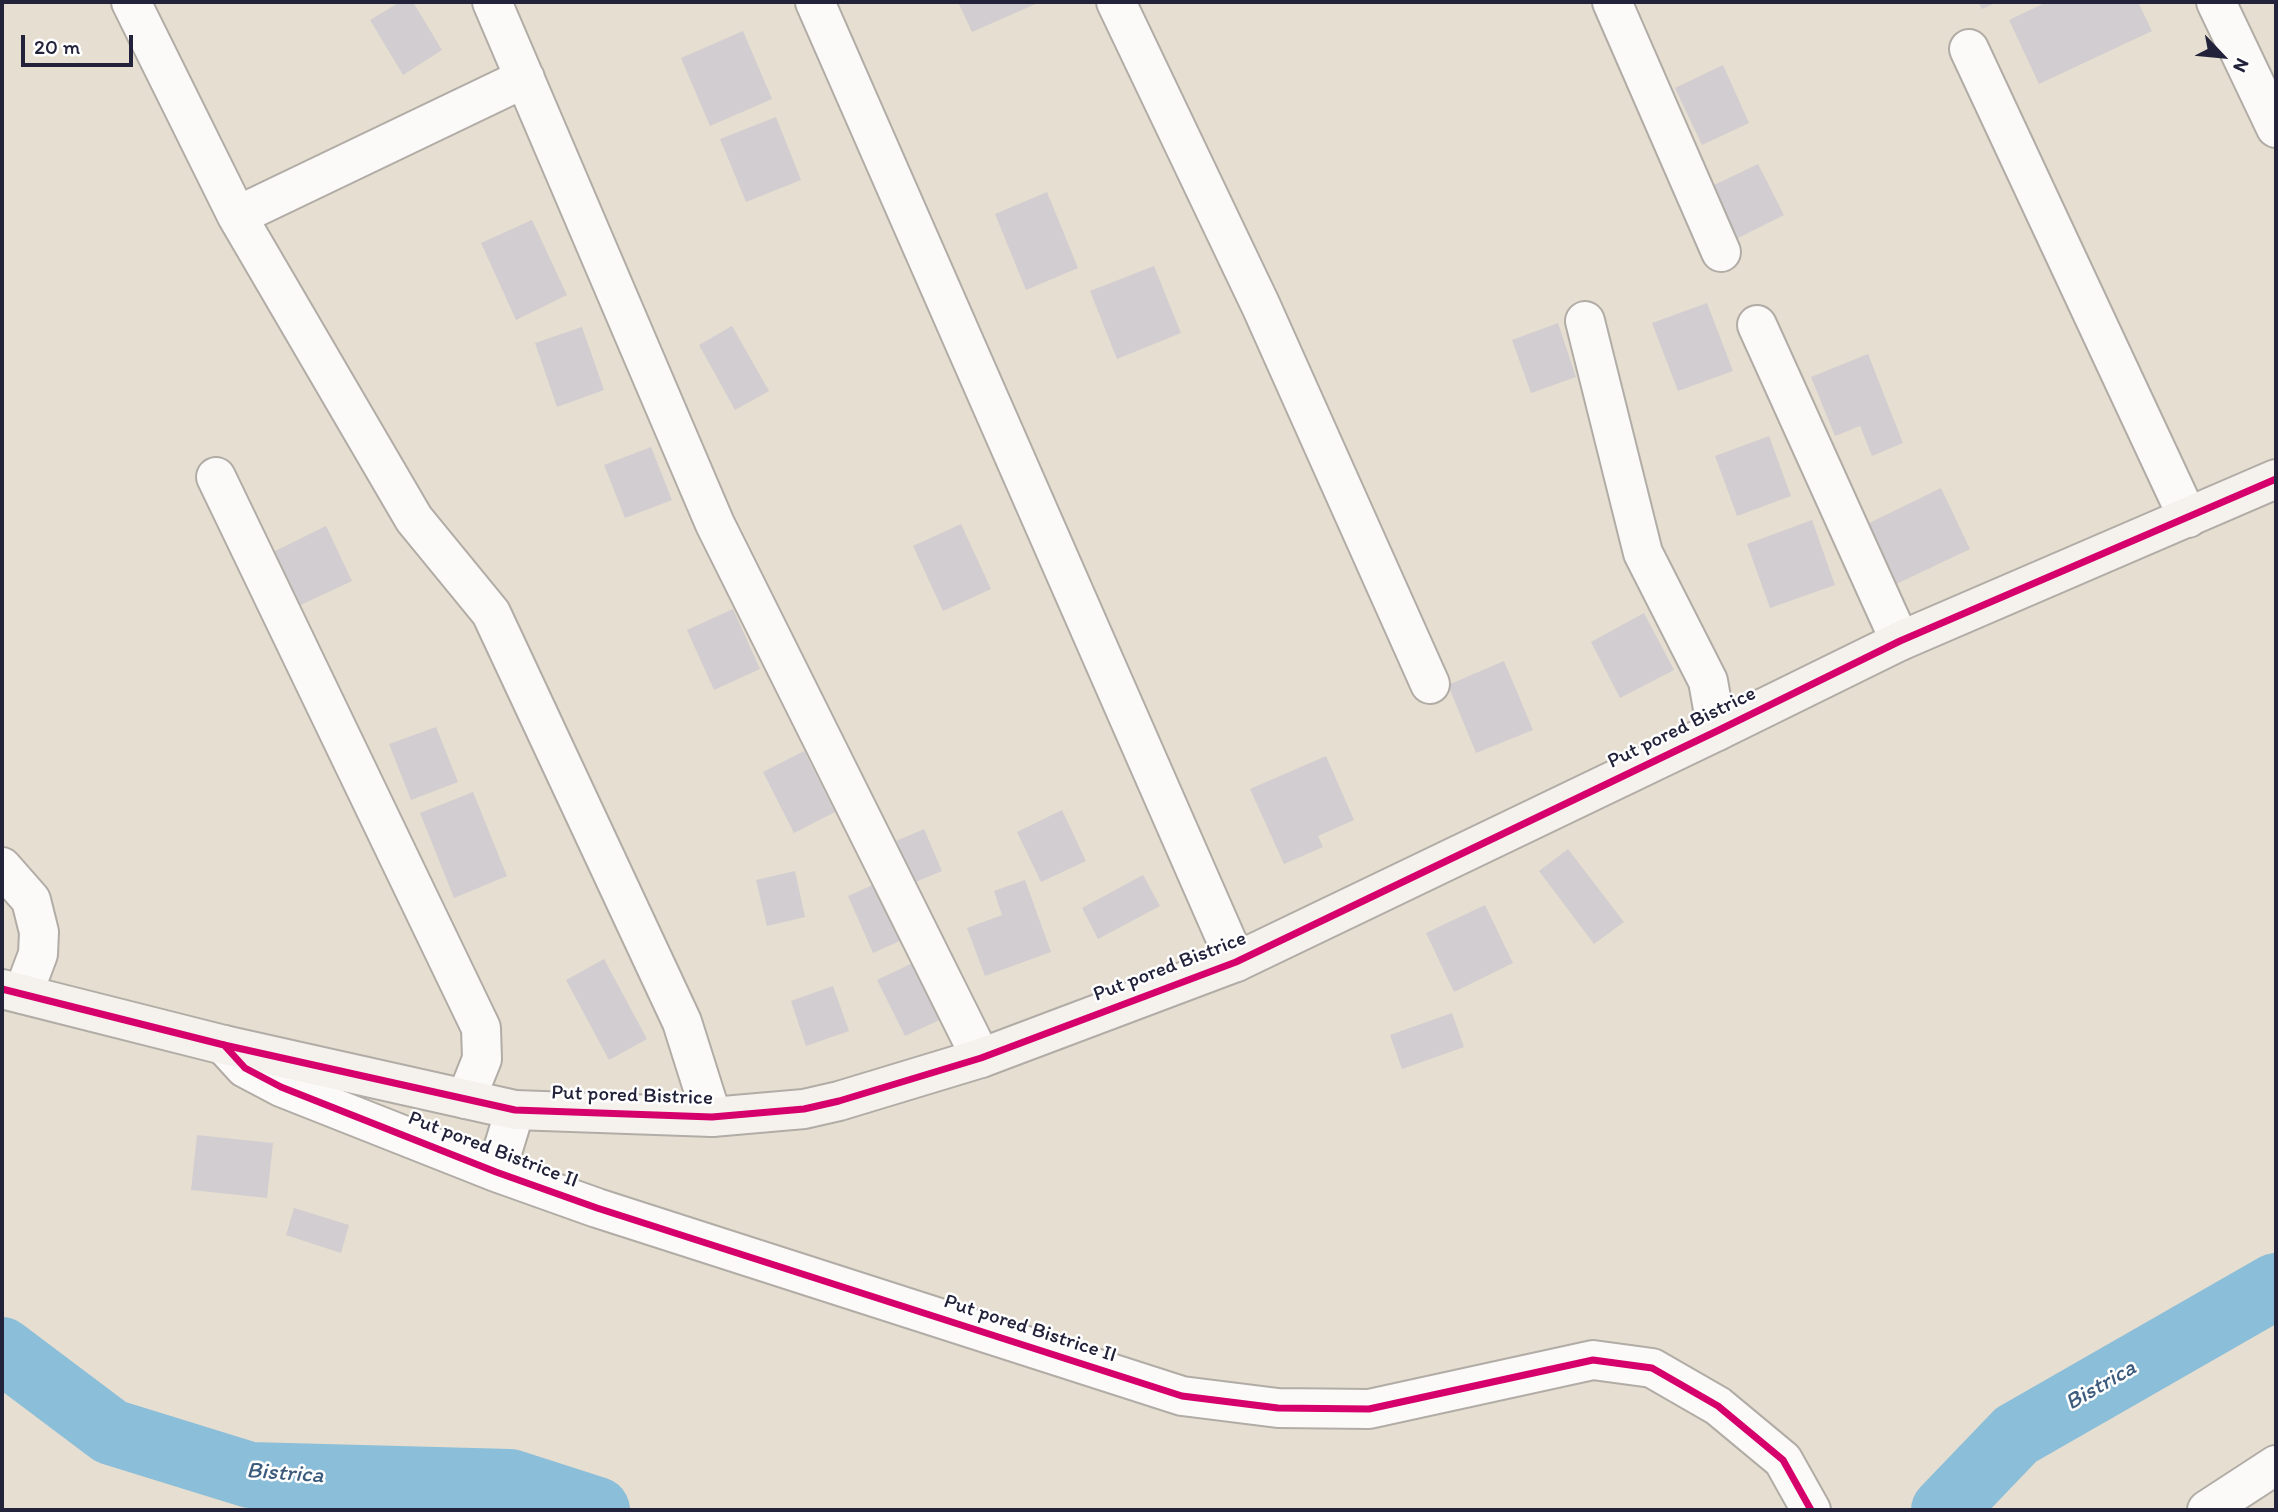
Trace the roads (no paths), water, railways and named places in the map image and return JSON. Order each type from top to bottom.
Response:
[{"type":"street","points":[[131,2],[237,216],[414,519],[491,613],[682,1022],[712,1117]]},
{"type":"street","points":[[492,2],[715,524],[981,1058]]},
{"type":"street","points":[[815,2],[1236,962]]},
{"type":"street","points":[[1116,2],[1261,306],[1430,684]]},
{"type":"street","points":[[1612,2],[1720,252]]},
{"type":"street","points":[[2216,2],[2276,128]]},
{"type":"street","points":[[1969,49],[2188,518]]},
{"type":"street","points":[[237,216],[525,78]]},
{"type":"street","points":[[1585,321],[1643,553],[1708,681],[1717,731]]},
{"type":"street","points":[[1757,325],[1900,640]]},
{"type":"street","points":[[216,477],[481,1028],[482,1059],[466,1099]]},
{"type":"street","name":"Put pored Bistrice","points":[[12,991],[224,1045],[515,1110],[712,1117],[804,1109],[981,1058],[1236,962],[1900,640],[2276,479]]},
{"type":"street","points":[[2,867],[31,900],[39,932],[38,954],[12,991]]},
{"type":"street","name":"Put pored Bistrice II","points":[[224,1045],[244,1068],[281,1087],[496,1172],[611,1212],[1182,1396],[1278,1408],[1369,1409],[1593,1360],[1652,1368],[1718,1406],[1783,1460],[1811,1510]]},
{"type":"street","points":[[496,1172],[515,1110]]},
{"type":"street","points":[[2207,1510],[2276,1465]]},
{"type":"waterway","name":"Bistrica","points":[[1944,1510],[2016,1435],[2276,1286]]},
{"type":"waterway","name":"Bistrica","points":[[2,1350],[111,1432],[250,1475],[510,1482],[597,1510]]}]
